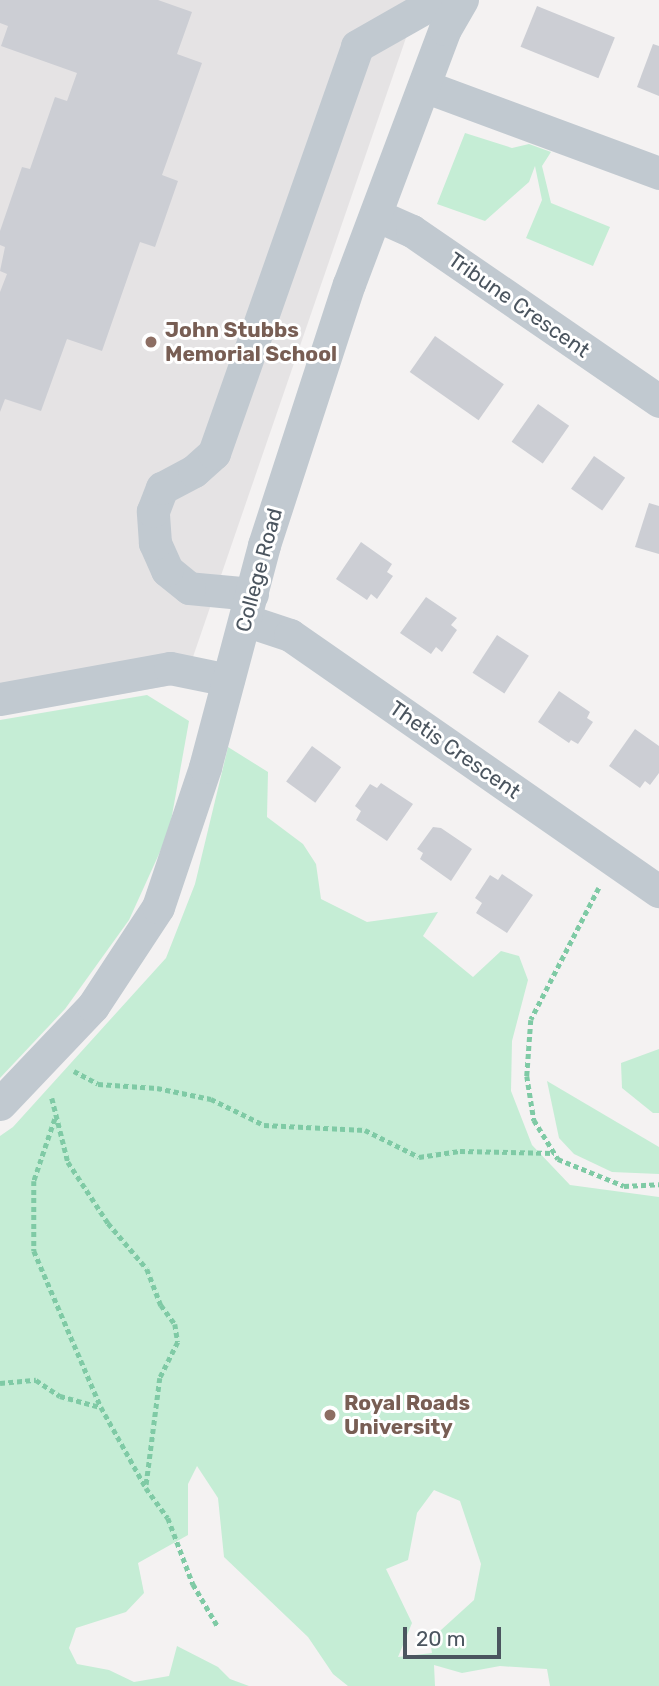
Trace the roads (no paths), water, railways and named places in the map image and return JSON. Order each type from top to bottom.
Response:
[{"type":"street","name":"Thetis Crescent","points":[[438,0],[357,46],[214,453],[194,471],[162,488],[153,511],[155,543],[167,570],[190,588],[248,607],[659,891]]},
{"type":"street","name":"College Road","points":[[0,1104],[93,1006],[158,907],[182,843],[301,429],[445,29],[462,0]]},
{"type":"street","points":[[424,86],[659,173]]},
{"type":"street","name":"Tribune Crescent","points":[[376,215],[412,231],[659,401]]},
{"type":"street","points":[[0,699],[170,668],[228,680]]},
{"type":"place","name":"John Stubbs Memorial School","points":[[151,342]]},
{"type":"place","name":"Royal Roads University","points":[[330,1415]]}]
